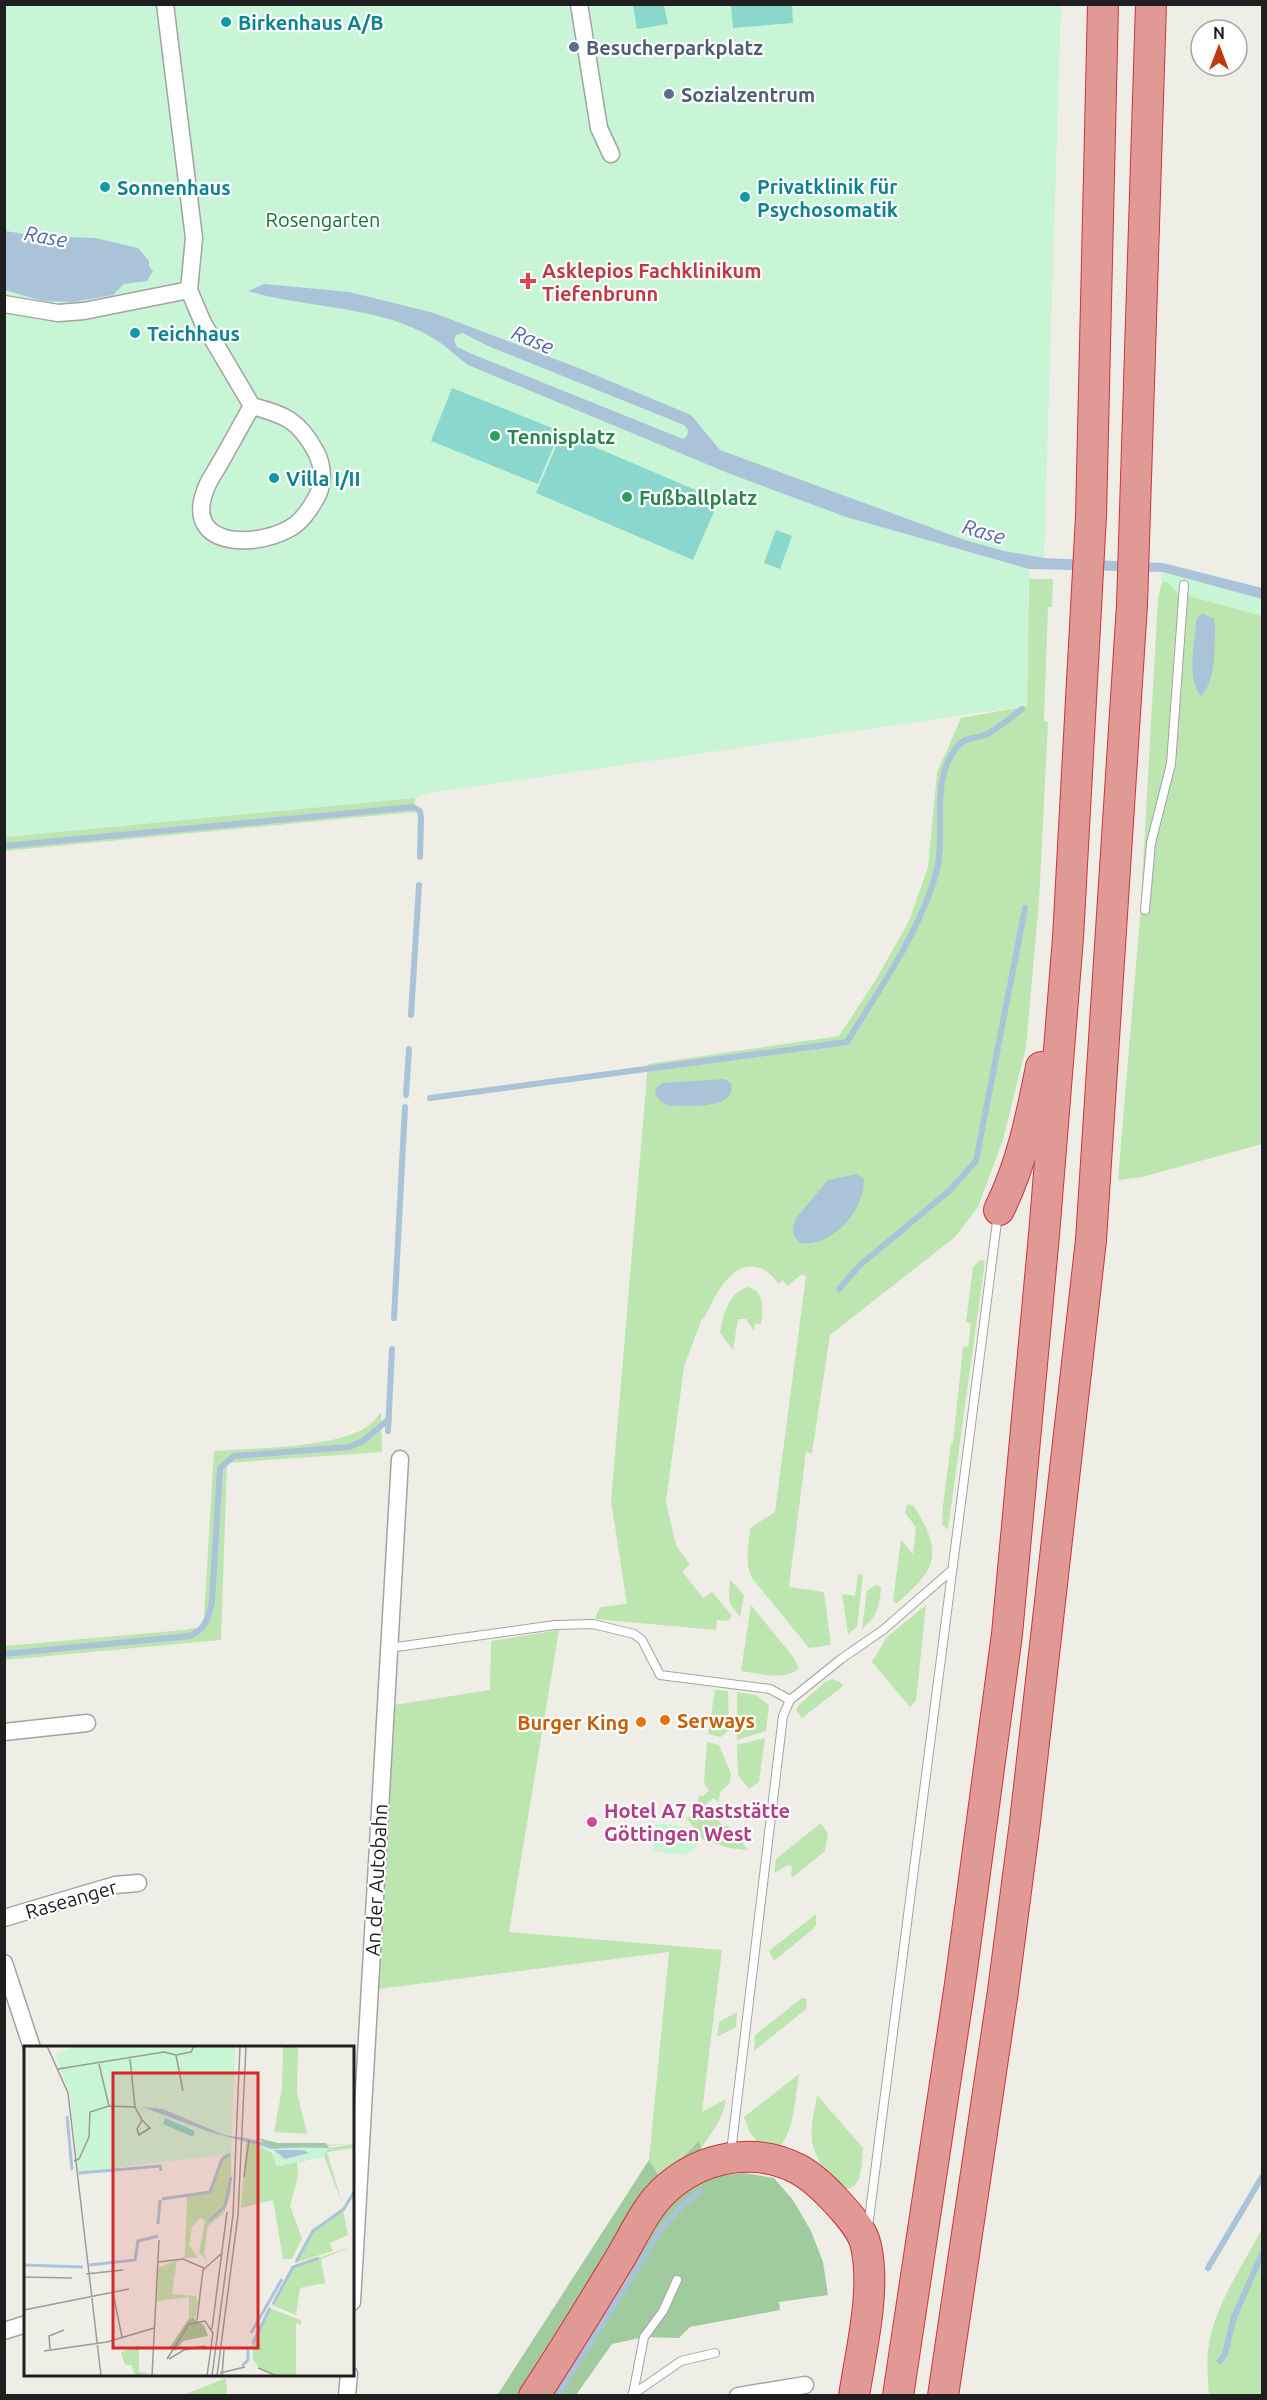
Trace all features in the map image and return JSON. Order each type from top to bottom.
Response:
[{"type":"highway","points":[[898,2396],[960,1984],[1007,1634],[1045,1223],[1068,938],[1091,516],[1102,4]]},
{"type":"highway","points":[[943,2396],[1001,2003],[1025,1822],[1091,1240],[1132,605],[1151,4]]},
{"type":"highway","points":[[999,1210],[1012,1184],[1025,1148],[1068,938]]},
{"type":"highway","points":[[534,2396],[569,2343],[647,2212],[665,2189],[688,2172],[706,2163],[730,2157],[754,2157],[777,2160],[798,2169],[820,2184],[854,2222],[866,2244],[867,2299],[854,2396]]},
{"type":"highway","points":[[960,2281],[965,2396]]},
{"type":"street","points":[[165,4],[194,238],[189,290],[203,323],[252,406],[281,414],[295,424],[305,435],[320,460],[322,481],[319,494],[307,513],[295,525],[277,534],[253,540],[222,539],[210,531],[203,520],[205,491],[252,406]]},
{"type":"street","points":[[579,4],[599,128],[610,154]]},
{"type":"street","points":[[4,304],[58,313],[84,311],[189,290]]},
{"type":"street","name":"An der Autobahn","points":[[354,2251],[400,1459]]},
{"type":"street","points":[[4,1732],[87,1723]]},
{"type":"street","name":"Raseanger","points":[[4,1918],[115,1885],[138,1883]]},
{"type":"street","points":[[4,1963],[31,2046]]},
{"type":"street","points":[[4,2331],[24,2325]]},
{"type":"street","points":[[347,2396],[349,2376]]},
{"type":"street","points":[[738,2396],[805,2385]]},
{"type":"lane","points":[[1145,910],[1151,843],[1171,764],[1184,585]]},
{"type":"lane","points":[[866,2244],[999,1210]]},
{"type":"lane","points":[[730,2157],[783,1716],[790,1700],[883,1630],[952,1570]]},
{"type":"lane","points":[[389,1648],[564,1624],[609,1626],[634,1634],[642,1640],[660,1674],[770,1689],[790,1700]]},
{"type":"lane","points":[[632,2395],[644,2337],[663,2311],[677,2280]]},
{"type":"lane","points":[[632,2395],[681,2361],[715,2353]]},
{"type":"green space","name":"Asklepios Fachklinikum Tiefenbrunn","points":[[5,5],[1061,5],[1044,558],[1029,569],[1027,706],[430,793],[415,798],[5,837]]},
{"type":"green space","points":[[1163,563],[1262,588],[1262,616],[1177,593],[1168,582],[1162,582]]},
{"type":"green space","points":[[1029,579],[1053,579],[1052,607],[1048,607],[1044,721],[1048,722],[1039,901],[1026,1047],[1003,1140],[978,1207],[955,1237],[830,1335],[812,1453],[806,1452],[789,1587],[824,1592],[831,1645],[809,1648],[752,1578],[748,1566],[750,1528],[775,1512],[806,1276],[801,1275],[787,1286],[783,1280],[778,1284],[770,1274],[760,1268],[750,1266],[732,1274],[718,1291],[704,1319],[702,1318],[684,1367],[666,1502],[676,1545],[690,1565],[682,1571],[703,1598],[712,1592],[732,1616],[728,1621],[717,1620],[716,1630],[595,1619],[600,1607],[627,1604],[611,1501],[648,1064],[839,1036],[875,981],[909,921],[928,867],[937,773],[961,718],[1027,706]]},
{"type":"green space","points":[[1162,582],[1168,582],[1262,616],[1262,1144],[1142,1177],[1118,1180],[1140,918],[1158,598]]},
{"type":"green space","points":[[415,798],[414,812],[5,851],[5,837]]},
{"type":"green space","points":[[980,1260],[985,1261],[948,1529],[942,1525],[943,1506],[951,1443],[953,1443],[963,1346],[968,1347],[971,1324],[966,1322],[973,1267]]},
{"type":"green space","points":[[748,1287],[757,1292],[762,1302],[761,1324],[755,1324],[754,1331],[746,1319],[738,1319],[733,1350],[720,1333],[723,1319],[731,1299]]},
{"type":"green space","points":[[381,1412],[382,1452],[227,1463],[221,1640],[5,1660],[5,1646],[199,1627],[204,1618],[214,1451],[295,1446],[337,1439],[368,1426]]},
{"type":"green space","points":[[907,1504],[914,1506],[929,1536],[932,1560],[921,1580],[896,1604],[893,1600],[901,1540],[913,1554],[916,1527],[905,1513]]},
{"type":"green space","points":[[858,1574],[863,1575],[857,1627],[848,1634],[842,1594],[855,1596]]},
{"type":"green space","points":[[730,1579],[744,1595],[740,1617],[729,1602]]},
{"type":"green space","points":[[876,1585],[881,1587],[879,1605],[871,1620],[862,1629],[867,1591]]},
{"type":"green space","points":[[751,1605],[794,1658],[799,1668],[779,1676],[741,1671]]},
{"type":"green space","points":[[926,1605],[916,1701],[910,1707],[872,1662],[887,1637]]},
{"type":"green space","points":[[559,1630],[509,1932],[722,1950],[702,2112],[726,2099],[725,2106],[717,2125],[701,2148],[699,2141],[661,2180],[649,2160],[669,1952],[378,1989],[394,1705],[490,1690],[491,1641]]},
{"type":"green space","points":[[832,1679],[843,1686],[802,1718],[796,1710],[799,1705],[825,1682]]},
{"type":"green space","points":[[715,1690],[728,1691],[729,1730],[721,1737],[708,1734]]},
{"type":"green space","points":[[737,1692],[756,1695],[769,1705],[766,1731],[737,1740]]},
{"type":"green space","points":[[765,1738],[759,1782],[749,1789],[738,1775],[737,1745]]},
{"type":"green space","points":[[707,1742],[719,1745],[731,1774],[730,1783],[721,1791],[718,1802],[713,1798],[706,1804],[721,1824],[732,1828],[748,1850],[729,1848],[702,1839],[686,1817],[695,1818],[699,1795],[703,1796],[709,1791],[704,1783]]},
{"type":"green space","points":[[656,1823],[687,1827],[698,1841],[696,1848],[685,1855],[653,1851]]},
{"type":"green space","points":[[821,1823],[828,1834],[825,1851],[793,1877],[791,1876],[792,1866],[788,1865],[774,1873],[776,1859]]},
{"type":"green space","points":[[816,1914],[816,1925],[813,1929],[774,1961],[769,1951]]},
{"type":"green space","points":[[802,1998],[807,1999],[806,2009],[754,2051],[755,2036]]},
{"type":"green space","points":[[737,2012],[736,2027],[717,2037],[719,2022]]},
{"type":"green space","points":[[799,2074],[794,2113],[784,2140],[779,2148],[760,2145],[749,2131],[744,2117]]},
{"type":"green space","points":[[817,2095],[863,2148],[859,2178],[855,2185],[848,2189],[834,2182],[813,2147],[812,2129]]},
{"type":"green space","points":[[699,2141],[710,2177],[744,2173],[774,2178],[793,2200],[811,2231],[823,2262],[828,2295],[779,2302],[780,2310],[690,2327],[679,2338],[644,2337],[612,2344],[576,2395],[501,2396],[498,2394],[649,2160],[661,2179]]},
{"type":"green space","points":[[1262,2229],[1262,2395],[1209,2395],[1208,2357],[1213,2329],[1224,2299]]},
{"type":"green space","points":[[226,2378],[227,2395],[183,2395]]},
{"type":"shaded area","points":[[633,5],[664,5],[668,24],[637,29]]},
{"type":"shaded area","points":[[731,5],[792,5],[793,23],[733,28]]},
{"type":"shaded area","points":[[5,231],[38,236],[95,238],[138,248],[149,261],[149,266],[153,271],[147,281],[124,284],[113,295],[73,302],[43,301],[5,290]]},
{"type":"shaded area","points":[[264,284],[349,292],[434,313],[576,367],[691,415],[720,450],[965,540],[1004,551],[1044,558],[1163,563],[1262,588],[1262,599],[1163,572],[1029,569],[846,517],[728,473],[468,365],[436,340],[411,327],[366,313],[270,297],[248,291]],"holes":[[[463,333],[488,346],[684,425],[688,430],[687,436],[683,439],[472,354],[457,347],[454,340],[456,335]]]},
{"type":"shaded area","name":"Tennisplatz","points":[[452,388],[560,431],[538,484],[431,441]]},
{"type":"shaded area","name":"Fußballplatz","points":[[562,433],[719,500],[693,560],[536,493]]},
{"type":"shaded area","points":[[776,530],[792,536],[780,569],[764,563]]},
{"type":"shaded area","points":[[1204,614],[1214,619],[1215,626],[1212,672],[1210,681],[1201,696],[1196,689],[1192,660],[1196,620]]},
{"type":"shaded area","points":[[724,1079],[731,1083],[731,1092],[727,1098],[709,1105],[669,1106],[659,1100],[655,1092],[655,1089],[662,1083]]},
{"type":"shaded area","points":[[857,1174],[864,1179],[863,1191],[853,1214],[835,1233],[812,1243],[800,1243],[794,1236],[793,1226],[797,1217],[828,1180]]},
{"type":"waterway","points":[[430,1098],[847,1042],[908,941],[935,877],[940,844],[940,794],[948,762],[956,748],[964,741],[989,733],[1022,709]]},
{"type":"waterway","points":[[4,846],[413,807],[420,811],[421,818],[420,857]]},
{"type":"waterway","points":[[411,1015],[419,885]]},
{"type":"waterway","points":[[839,1289],[860,1265],[949,1191],[976,1161],[1025,908]]},
{"type":"waterway","points":[[406,1095],[409,1049]]},
{"type":"waterway","points":[[394,1318],[405,1107]]},
{"type":"waterway","points":[[388,1431],[392,1349]]},
{"type":"waterway","points":[[4,1654],[190,1636],[200,1630],[206,1622],[212,1601],[220,1468],[234,1456],[349,1447],[363,1441],[389,1419]]},
{"type":"waterway","points":[[1208,2268],[1262,2177]]},
{"type":"waterway","points":[[557,2396],[662,2228],[700,2191]]},
{"type":"waterway","points":[[1220,2361],[1225,2354],[1234,2317],[1262,2254]]},
{"type":"place","name":"Birkenhaus A/B","points":[[226,22]]},
{"type":"place","name":"Besucherparkplatz","points":[[574,47]]},
{"type":"place","name":"Sozialzentrum","points":[[669,94]]},
{"type":"place","name":"Sonnenhaus","points":[[105,187]]},
{"type":"place","name":"Privatklinik für Psychosomatik","points":[[745,197]]},
{"type":"place","name":"Asklepios Fachklinikum Tiefenbrunn","points":[[528,281]]},
{"type":"place","name":"Teichhaus","points":[[135,333]]},
{"type":"place","name":"Tennisplatz","points":[[495,436]]},
{"type":"place","name":"Villa I/II","points":[[274,478]]},
{"type":"place","name":"Fußballplatz","points":[[627,497]]},
{"type":"place","name":"Serways","points":[[665,1720]]},
{"type":"place","name":"Burger King","points":[[641,1722]]},
{"type":"place","name":"Hotel A7 Raststätte Göttingen West","points":[[592,1822]]},
{"type":"park label","name":"Rosengarten","points":[[323,219]]},
{"type":"water label","name":"Rase","points":[[46,236]]},
{"type":"water label","name":"Rase","points":[[533,339]]},
{"type":"water label","name":"Rase","points":[[984,531]]}]
